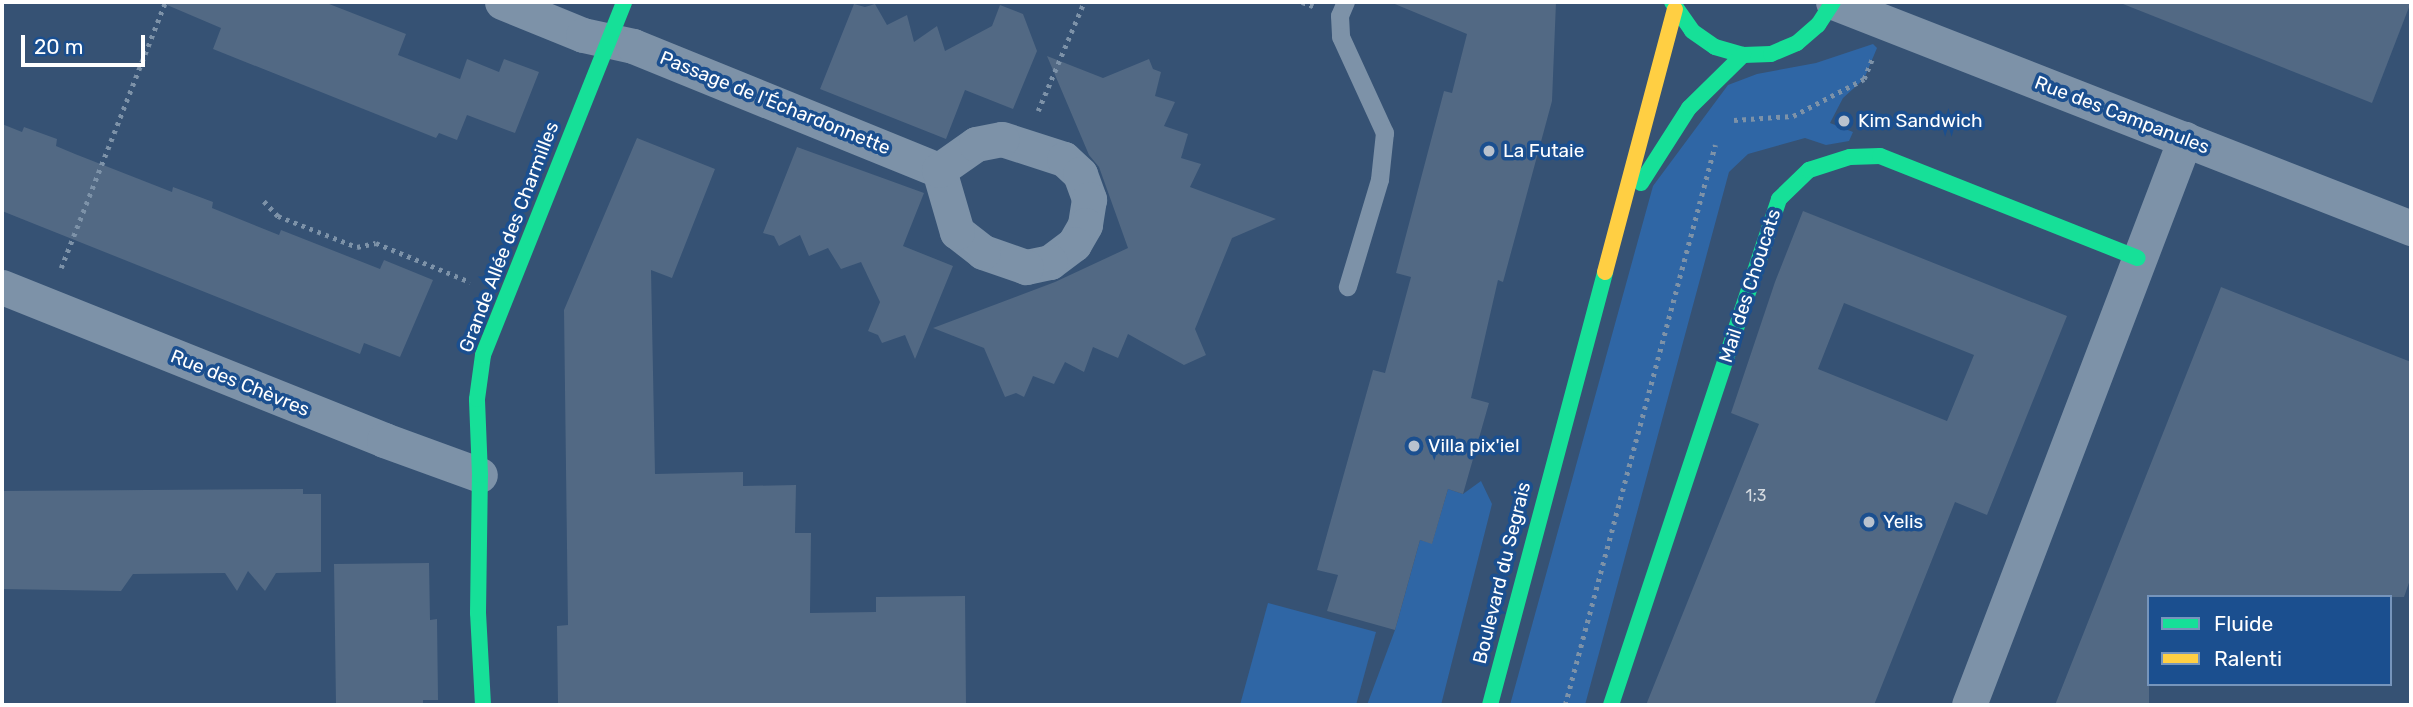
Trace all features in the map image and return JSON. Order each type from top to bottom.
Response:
[{"type":"street","name":"Passage de l'Échardonnette","points":[[502,2],[583,35],[633,46],[939,170]]},
{"type":"street","name":"Grande Allée des Charmilles","points":[[483,705],[478,613],[480,475],[477,399],[483,355],[624,2]]},
{"type":"street","points":[[1674,5],[1699,37],[1715,47],[1743,55],[1771,54],[1797,43],[1818,25],[1833,2]]},
{"type":"street","name":"Rue des Campanules","points":[[1833,2],[2411,226]]},
{"type":"street","name":"Boulevard du Segrais","points":[[1490,705],[1674,5]]},
{"type":"street","name":"Boulevard du Segrais","points":[[1610,248],[1657,153],[1689,108],[1743,55]]},
{"type":"street","points":[[1002,139],[1064,159],[1080,174],[1088,199],[1085,225],[1074,244],[1050,262],[1026,267],[983,252],[957,232],[939,170],[976,144],[1002,139]]},
{"type":"street","points":[[1969,705],[2185,139]]},
{"type":"street","name":"Mail des Choucats","points":[[1611,705],[1779,199],[1809,170],[1850,157],[1880,156],[2138,258]]},
{"type":"street","name":"Rue des Chèvres","points":[[2,287],[384,440],[480,475]]},
{"type":"lane","points":[[1346,2],[1340,16],[1341,37],[1385,132],[1380,180],[1348,287]]},
{"type":"path","points":[[47,305],[165,2]]},
{"type":"path","points":[[1023,146],[1084,2]]},
{"type":"path","points":[[264,201],[278,216],[357,247],[376,243],[505,296]]},
{"type":"shaded area","points":[[1873,44],[1877,48],[1864,79],[1843,98],[1830,123],[1853,132],[1849,141],[1826,145],[1805,138],[1748,154],[1729,172],[1585,705],[1510,705],[1653,186],[1728,85],[1757,74],[1816,63]]},
{"type":"shaded area","points":[[1481,481],[1492,504],[1441,705],[1367,705],[1395,630],[1420,540],[1432,543],[1448,489],[1463,494]]},
{"type":"shaded area","points":[[1268,603],[1376,632],[1356,705],[1240,705]]},
{"type":"building","points":[[160,2],[324,2],[406,34],[398,55],[460,79],[467,59],[499,72],[504,59],[539,72],[515,133],[467,115],[457,140],[439,133],[436,138],[213,49],[221,28]]},
{"type":"building","points":[[1390,2],[1556,2],[1552,101],[1503,282],[1498,280],[1471,398],[1489,403],[1463,494],[1448,489],[1432,544],[1420,540],[1395,630],[1327,611],[1338,575],[1317,570],[1373,370],[1385,373],[1411,277],[1396,273],[1444,91],[1452,93],[1467,34]]},
{"type":"building","points":[[2118,2],[2411,2],[2372,103]]},
{"type":"building","points":[[854,4],[865,7],[875,4],[887,25],[907,15],[914,42],[937,26],[945,51],[992,26],[1000,5],[1023,14],[1037,51],[1013,109],[965,90],[946,139],[820,89]]},
{"type":"building","points":[[1047,56],[1103,78],[1149,59],[1153,69],[1161,72],[1155,96],[1175,102],[1164,126],[1188,134],[1181,158],[1201,164],[1190,187],[1276,219],[1232,238],[1195,329],[1206,355],[1184,365],[1128,334],[1118,358],[1093,347],[1084,372],[1065,362],[1054,384],[1033,376],[1024,397],[1016,393],[1005,397],[984,348],[933,328],[1055,282],[1128,248],[1099,167],[1089,155]]},
{"type":"building","points":[[2,124],[22,132],[24,127],[57,139],[56,146],[172,192],[173,187],[213,202],[212,208],[279,235],[281,230],[380,269],[384,260],[433,280],[400,357],[364,343],[360,354],[2,211]]},
{"type":"building","points":[[637,138],[715,169],[672,278],[651,270],[655,474],[743,472],[743,486],[796,485],[795,533],[811,533],[810,613],[876,612],[876,597],[965,596],[966,705],[558,705],[557,626],[568,625],[564,310]]},
{"type":"building","points":[[797,147],[924,193],[903,246],[953,266],[915,359],[905,335],[882,343],[878,335],[868,331],[880,302],[861,262],[841,269],[828,248],[809,256],[800,235],[779,246],[774,236],[763,233]]},
{"type":"building","points":[[1803,211],[2067,316],[1987,515],[1955,502],[1874,705],[1646,705],[1759,424],[1731,413],[1775,282]],"holes":[[[1844,303],[1974,355],[1947,421],[1818,369]]]},
{"type":"building","points":[[2221,287],[2411,362],[2411,577],[2404,597],[2147,595],[2149,705],[2055,705]]},
{"type":"building","points":[[303,489],[303,494],[321,494],[321,572],[276,573],[265,591],[248,571],[237,591],[225,573],[133,574],[121,591],[2,589],[2,491]]},
{"type":"building","points":[[429,563],[430,620],[437,619],[438,700],[423,700],[423,705],[336,705],[334,564]]},
{"type":"traffic: fast","points":[[483,705],[478,613],[480,475],[477,399],[483,355],[624,2]]},
{"type":"traffic: fast","points":[[1672,2],[1692,31],[1715,47],[1743,55],[1771,54],[1797,43],[1818,25],[1833,2]]},
{"type":"traffic: fast","points":[[1641,183],[1689,108],[1743,55]]},
{"type":"traffic: fast","points":[[1611,705],[1779,199],[1809,170],[1850,157],[1880,156],[2138,258]]},
{"type":"traffic: fast","points":[[1490,705],[1605,272]]},
{"type":"traffic: slow","points":[[1605,272],[1675,9]]},
{"type":"place","name":"Kim Sandwich","points":[[1844,121]]},
{"type":"place","name":"La Futaie","points":[[1489,151]]},
{"type":"place","name":"Villa pix'iel","points":[[1414,446]]},
{"type":"place","name":"Yelis","points":[[1869,522]]}]
